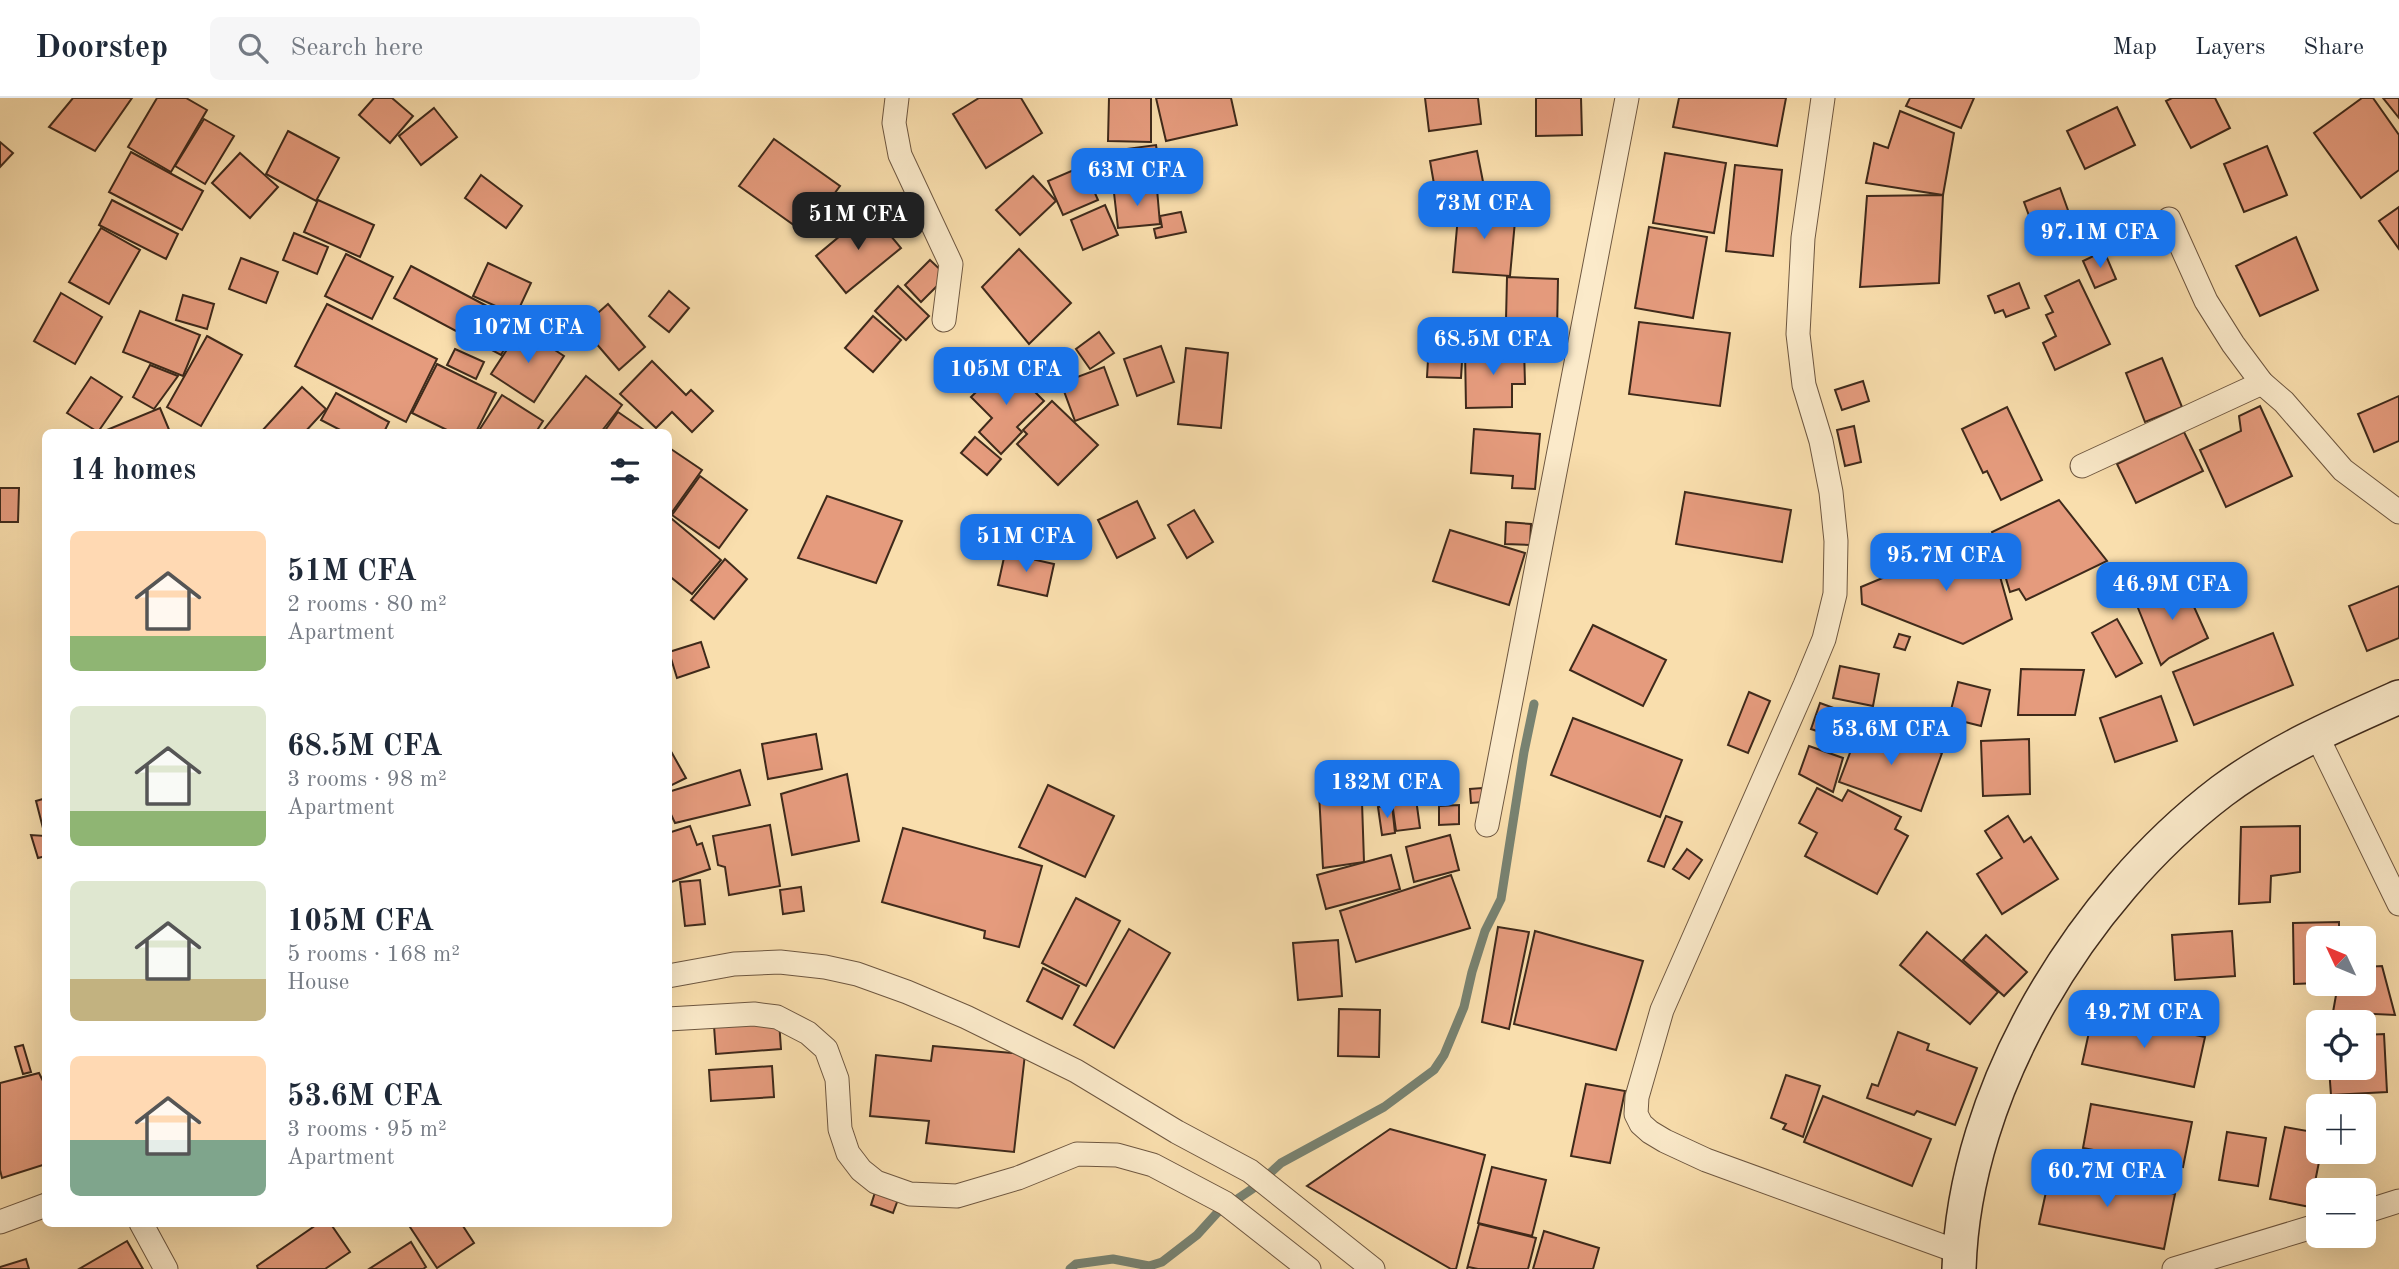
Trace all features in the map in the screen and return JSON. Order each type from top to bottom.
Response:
[{"type":"street","points":[[897,98],[894,123],[900,155],[951,264],[944,320]]},
{"type":"street","points":[[1487,825],[1627,98]]},
{"type":"street","points":[[1823,98],[1802,238],[1798,334],[1804,385],[1821,441],[1831,492],[1836,541],[1835,594],[1824,639],[1805,685],[1662,1010],[1637,1097],[1636,1114],[1641,1124],[1664,1142],[1959,1261],[1970,1182],[1984,1128],[2011,1058],[2039,1002],[2073,948],[2126,882],[2173,834],[2222,792],[2266,762],[2316,734],[2399,697]]},
{"type":"street","points":[[2169,219],[2206,300],[2233,344],[2262,383],[2284,402],[2343,470],[2399,512]]},
{"type":"street","points":[[2082,466],[2262,383]]},
{"type":"street","points":[[2316,734],[2399,904]]},
{"type":"street","points":[[672,975],[734,964],[780,962],[857,974],[907,992],[966,1017],[1076,1071],[1177,1132],[1250,1171],[1373,1269]]},
{"type":"street","points":[[672,1018],[754,1014],[777,1017],[808,1033],[826,1049],[837,1079],[839,1129],[848,1153],[860,1170],[876,1182],[909,1194],[957,1196],[1017,1178],[1077,1154],[1116,1155],[1153,1165],[1225,1203],[1309,1269]]},
{"type":"street","points":[[2376,1208],[2399,1201]]},
{"type":"street","points":[[0,1222],[42,1206]]},
{"type":"street","points":[[143,1227],[166,1269]]},
{"type":"street","points":[[2174,1269],[2306,1229]]},
{"type":"building","points":[[73,98],[132,98],[95,151],[49,127]]},
{"type":"building","points":[[157,98],[186,98],[207,110],[171,172],[128,147]]},
{"type":"building","points":[[374,98],[392,98],[413,116],[390,143],[359,115]]},
{"type":"building","points":[[979,98],[1021,98],[1042,133],[986,168],[953,114]]},
{"type":"building","points":[[1109,98],[1151,98],[1151,142],[1108,141]]},
{"type":"building","points":[[1156,98],[1231,98],[1237,125],[1166,141]]},
{"type":"building","points":[[1425,98],[1478,98],[1481,124],[1429,131]]},
{"type":"building","points":[[1536,98],[1581,98],[1582,135],[1536,136]]},
{"type":"building","points":[[1679,98],[1786,98],[1777,146],[1673,127]]},
{"type":"building","points":[[1910,98],[1974,98],[1961,128],[1906,106]]},
{"type":"building","points":[[2172,98],[2215,98],[2230,128],[2191,148],[2166,101]]},
{"type":"building","points":[[2362,98],[2373,98],[2399,135],[2399,170],[2361,198],[2314,133]]},
{"type":"building","points":[[2383,98],[2399,98],[2399,118]]},
{"type":"building","points":[[2117,107],[2135,145],[2085,169],[2067,131]]},
{"type":"building","points":[[434,108],[457,137],[421,165],[399,136]]},
{"type":"building","points":[[1900,111],[1954,133],[1943,195],[1866,183],[1874,143],[1888,148]]},
{"type":"building","points":[[204,119],[234,136],[205,184],[175,166]]},
{"type":"building","points":[[288,131],[339,158],[316,201],[266,174]]},
{"type":"building","points":[[774,139],[840,186],[805,233],[739,186]]},
{"type":"building","points":[[0,142],[13,153],[0,167]]},
{"type":"building","points":[[1156,145],[1162,185],[1116,191],[1111,151]]},
{"type":"building","points":[[2267,146],[2287,195],[2244,212],[2224,164]]},
{"type":"building","points":[[1477,151],[1486,197],[1438,207],[1430,161]]},
{"type":"building","points":[[131,152],[203,191],[182,230],[109,192]]},
{"type":"building","points":[[240,153],[278,187],[250,218],[212,183]]},
{"type":"building","points":[[1665,153],[1726,163],[1714,233],[1653,223]]},
{"type":"building","points":[[1735,165],[1782,170],[1773,256],[1726,251]]},
{"type":"building","points":[[1083,166],[1098,200],[1063,215],[1048,181]]},
{"type":"building","points":[[481,175],[522,206],[506,228],[465,198]]},
{"type":"building","points":[[1033,176],[1056,201],[1020,235],[996,210]]},
{"type":"building","points":[[2060,188],[2078,238],[2042,251],[2024,202]]},
{"type":"building","points":[[1157,189],[1160,224],[1118,228],[1114,193]]},
{"type":"building","points":[[1943,195],[1939,283],[1860,287],[1867,196]]},
{"type":"building","points":[[112,200],[178,234],[166,259],[99,225]]},
{"type":"building","points":[[318,200],[374,225],[360,257],[304,232]]},
{"type":"building","points":[[1105,205],[1118,235],[1083,250],[1071,220]]},
{"type":"building","points":[[1459,205],[1516,210],[1510,276],[1453,272]]},
{"type":"building","points":[[2399,207],[2399,249],[2379,221]]},
{"type":"building","points":[[870,211],[901,248],[846,293],[816,256]]},
{"type":"building","points":[[1181,212],[1186,232],[1156,238],[1154,229],[1162,227],[1160,216]]},
{"type":"building","points":[[1649,227],[1707,237],[1693,318],[1635,308]]},
{"type":"building","points":[[101,228],[140,250],[109,304],[69,282]]},
{"type":"building","points":[[294,233],[328,247],[317,274],[283,260]]},
{"type":"building","points":[[2296,237],[2318,290],[2260,316],[2236,266]]},
{"type":"building","points":[[1019,249],[1071,303],[1029,344],[982,287]]},
{"type":"building","points":[[2104,251],[2116,279],[2095,288],[2083,261]]},
{"type":"building","points":[[346,254],[393,277],[372,319],[325,296]]},
{"type":"building","points":[[241,258],[278,272],[266,303],[229,289]]},
{"type":"building","points":[[930,260],[947,276],[921,302],[905,285]]},
{"type":"building","points":[[488,263],[531,283],[516,315],[473,296]]},
{"type":"building","points":[[411,266],[519,323],[501,355],[394,298]]},
{"type":"building","points":[[1507,277],[1558,279],[1557,332],[1525,331],[1526,320],[1506,320]]},
{"type":"building","points":[[2079,280],[2110,344],[2055,370],[2043,343],[2056,336],[2046,315],[2053,312],[2045,296]]},
{"type":"building","points":[[2019,283],[2029,308],[2006,317],[2003,310],[1995,313],[1988,296]]},
{"type":"building","points":[[898,286],[929,316],[906,340],[875,311]]},
{"type":"building","points":[[669,291],[689,308],[669,332],[649,316]]},
{"type":"building","points":[[61,293],[102,317],[75,364],[34,341]]},
{"type":"building","points":[[183,295],[214,304],[207,329],[176,320]]},
{"type":"building","points":[[327,304],[437,359],[406,422],[295,366]]},
{"type":"building","points":[[608,304],[645,347],[619,370],[582,327]]},
{"type":"building","points":[[140,311],[200,335],[183,376],[123,352]]},
{"type":"building","points":[[873,316],[901,340],[873,372],[845,348]]},
{"type":"building","points":[[1639,322],[1730,333],[1720,406],[1629,394]]},
{"type":"building","points":[[521,328],[564,356],[534,402],[491,374]]},
{"type":"building","points":[[1099,332],[1114,353],[1090,369],[1076,349]]},
{"type":"building","points":[[207,336],[242,355],[201,426],[167,407]]},
{"type":"building","points":[[1429,343],[1463,345],[1461,378],[1427,377]]},
{"type":"building","points":[[1161,346],[1174,382],[1137,396],[1124,359]]},
{"type":"building","points":[[1186,348],[1228,353],[1221,428],[1178,424]]},
{"type":"building","points":[[1524,348],[1525,384],[1512,384],[1512,407],[1466,408],[1465,350]]},
{"type":"building","points":[[455,349],[484,362],[476,379],[447,365]]},
{"type":"building","points":[[2162,358],[2182,407],[2145,422],[2126,373]]},
{"type":"building","points":[[652,361],[686,395],[691,390],[713,411],[692,432],[672,412],[656,428],[620,394]]},
{"type":"building","points":[[1006,363],[1044,401],[1017,427],[1022,432],[1001,454],[979,432],[992,418],[971,397]]},
{"type":"building","points":[[437,364],[496,393],[478,429],[445,429],[412,413]]},
{"type":"building","points":[[150,365],[178,376],[154,409],[133,397]]},
{"type":"building","points":[[1104,367],[1118,405],[1075,421],[1061,383]]},
{"type":"building","points":[[586,376],[622,405],[603,429],[544,429]]},
{"type":"building","points":[[91,377],[122,397],[100,429],[93,429],[67,413]]},
{"type":"building","points":[[1863,381],[1869,401],[1842,410],[1835,390]]},
{"type":"building","points":[[302,387],[326,409],[308,429],[264,429]]},
{"type":"building","points":[[336,393],[389,422],[386,429],[338,429],[321,420]]},
{"type":"building","points":[[502,395],[543,421],[538,429],[480,429]]},
{"type":"building","points":[[2399,396],[2399,441],[2374,452],[2358,414]]},
{"type":"building","points":[[1052,401],[1098,445],[1058,485],[1017,444],[1027,434],[1023,430]]},
{"type":"building","points":[[2260,406],[2292,476],[2226,507],[2200,450],[2241,431],[2239,416]]},
{"type":"building","points":[[2007,407],[2042,480],[2001,500],[1987,471],[1983,473],[1962,429]]},
{"type":"building","points":[[160,408],[169,429],[109,429]]},
{"type":"building","points":[[618,412],[643,429],[606,429]]},
{"type":"building","points":[[1854,426],[1861,462],[1845,466],[1837,430]]},
{"type":"building","points":[[1474,429],[1540,434],[1535,489],[1512,488],[1513,476],[1471,473]]},
{"type":"building","points":[[2184,432],[2203,471],[2136,503],[2117,464]]},
{"type":"building","points":[[975,437],[1001,459],[987,475],[961,453]]},
{"type":"building","points":[[672,450],[702,470],[672,512]]},
{"type":"building","points":[[700,476],[747,510],[719,548],[672,515]]},
{"type":"building","points":[[0,488],[19,488],[18,522],[0,522]]},
{"type":"building","points":[[1685,492],[1791,510],[1782,562],[1676,544]]},
{"type":"building","points":[[827,496],[902,521],[876,583],[798,558]]},
{"type":"building","points":[[2059,500],[2107,561],[2026,600],[2019,589],[2010,592],[1992,532]]},
{"type":"building","points":[[1137,501],[1155,538],[1117,558],[1098,520]]},
{"type":"building","points":[[1194,510],[1213,542],[1187,558],[1168,525]]},
{"type":"building","points":[[672,519],[721,560],[692,594],[672,578]]},
{"type":"building","points":[[1506,522],[1531,524],[1530,545],[1505,544]]},
{"type":"building","points":[[1450,530],[1525,553],[1509,605],[1433,581]]},
{"type":"building","points":[[1988,534],[2012,619],[1963,644],[1862,604],[1861,587]]},
{"type":"building","points":[[1005,553],[1054,564],[1047,596],[998,585]]},
{"type":"building","points":[[725,559],[747,579],[714,619],[691,600]]},
{"type":"building","points":[[2182,580],[2208,638],[2161,665],[2138,608],[2143,601]]},
{"type":"building","points":[[2399,586],[2399,638],[2367,651],[2349,606]]},
{"type":"building","points":[[2117,619],[2142,663],[2116,677],[2092,633]]},
{"type":"building","points":[[1593,625],[1666,660],[1643,706],[1570,670]]},
{"type":"building","points":[[2273,633],[2293,685],[2194,725],[2173,672]]},
{"type":"building","points":[[1899,634],[1910,637],[1905,650],[1894,647]]},
{"type":"building","points":[[701,642],[709,667],[677,678],[672,651]]},
{"type":"building","points":[[1840,666],[1879,674],[1873,706],[1833,698]]},
{"type":"building","points":[[2021,669],[2084,670],[2075,715],[2018,715]]},
{"type":"building","points":[[1958,682],[1990,690],[1981,726],[1949,718]]},
{"type":"building","points":[[1749,692],[1770,701],[1748,753],[1728,745]]},
{"type":"building","points":[[2161,696],[2177,741],[2115,762],[2100,718]]},
{"type":"building","points":[[1820,703],[1853,715],[1844,740],[1811,729]]},
{"type":"building","points":[[1573,718],[1682,760],[1660,817],[1551,775]]},
{"type":"building","points":[[1862,721],[1942,753],[1921,811],[1839,782]]},
{"type":"building","points":[[816,734],[822,769],[768,779],[762,744]]},
{"type":"building","points":[[2029,739],[2030,794],[1983,796],[1981,741]]},
{"type":"building","points":[[1809,746],[1843,758],[1833,792],[1799,774]]},
{"type":"building","points":[[672,753],[686,778],[672,785]]},
{"type":"building","points":[[740,770],[750,805],[675,823],[672,817],[672,791]]},
{"type":"building","points":[[1361,772],[1364,862],[1323,868],[1318,774]]},
{"type":"building","points":[[847,774],[859,841],[792,855],[781,794]]},
{"type":"building","points":[[1048,785],[1114,816],[1085,877],[1019,847]]},
{"type":"building","points":[[1482,788],[1482,802],[1471,803],[1470,789]]},
{"type":"building","points":[[1817,788],[1842,801],[1848,790],[1901,817],[1895,829],[1908,836],[1877,894],[1805,856],[1817,833],[1799,823]]},
{"type":"building","points":[[42,799],[42,824],[36,801]]},
{"type":"building","points":[[1416,799],[1420,828],[1396,831],[1392,802]]},
{"type":"building","points":[[1392,805],[1395,833],[1382,835],[1378,807]]},
{"type":"building","points":[[1459,805],[1459,824],[1439,825],[1439,806]]},
{"type":"building","points":[[1666,816],[1682,822],[1664,867],[1648,861]]},
{"type":"building","points":[[2008,816],[2024,842],[2031,837],[2058,879],[2002,914],[1977,874],[2002,858],[1985,831]]},
{"type":"building","points":[[770,825],[780,886],[729,895],[725,867],[718,865],[713,836]]},
{"type":"building","points":[[690,826],[697,845],[702,843],[710,869],[672,882],[672,832]]},
{"type":"building","points":[[2300,826],[2300,872],[2271,876],[2270,902],[2239,904],[2241,827]]},
{"type":"building","points":[[903,828],[1042,866],[1019,947],[984,938],[985,931],[882,902]]},
{"type":"building","points":[[31,835],[42,836],[42,857],[38,858]]},
{"type":"building","points":[[1450,835],[1459,870],[1414,882],[1406,847]]},
{"type":"building","points":[[1687,849],[1702,860],[1689,879],[1673,869]]},
{"type":"building","points":[[1391,855],[1400,889],[1326,909],[1317,875]]},
{"type":"building","points":[[1451,875],[1470,928],[1356,962],[1340,911]]},
{"type":"building","points":[[700,880],[705,924],[685,926],[680,882]]},
{"type":"building","points":[[801,887],[804,911],[783,914],[780,890]]},
{"type":"building","points":[[1076,898],[1120,921],[1086,986],[1042,963]]},
{"type":"building","points":[[2339,922],[2339,926],[2306,926],[2306,984],[2294,984],[2293,923]]},
{"type":"building","points":[[1498,927],[1529,932],[1509,1029],[1482,1022]]},
{"type":"building","points":[[1129,929],[1170,953],[1114,1048],[1074,1025]]},
{"type":"building","points":[[1535,931],[1643,961],[1616,1050],[1514,1024]]},
{"type":"building","points":[[2232,931],[2235,976],[2175,980],[2172,935]]},
{"type":"building","points":[[1927,932],[1998,992],[1970,1024],[1900,965]]},
{"type":"building","points":[[1986,935],[2027,972],[2004,996],[1963,960]]},
{"type":"building","points":[[1338,940],[1342,996],[1298,1000],[1293,943]]},
{"type":"building","points":[[2376,966],[2382,966],[2395,1015],[2376,1014],[2376,1010],[2333,1010],[2336,996],[2376,996]]},
{"type":"building","points":[[1043,968],[1079,986],[1062,1019],[1027,1001]]},
{"type":"building","points":[[1339,1009],[1380,1010],[1379,1057],[1338,1056]]},
{"type":"building","points":[[2093,1014],[2205,1037],[2194,1087],[2082,1064]]},
{"type":"building","points":[[779,1021],[781,1049],[716,1054],[714,1026]]},
{"type":"building","points":[[1898,1032],[1929,1044],[1927,1050],[1977,1068],[1955,1125],[1917,1111],[1914,1115],[1867,1098],[1872,1084],[1878,1086]]},
{"type":"building","points":[[2376,1034],[2384,1034],[2387,1092],[2331,1094],[2330,1080],[2376,1080]]},
{"type":"building","points":[[23,1045],[31,1072],[23,1074],[15,1047]]},
{"type":"building","points":[[933,1046],[1025,1054],[1014,1152],[926,1143],[929,1121],[870,1116],[876,1055],[931,1061]]},
{"type":"building","points":[[772,1066],[774,1097],[711,1101],[709,1070]]},
{"type":"building","points":[[39,1073],[42,1079],[42,1165],[2,1178],[0,1170],[0,1083]]},
{"type":"building","points":[[1786,1075],[1820,1086],[1803,1137],[1783,1129],[1786,1124],[1771,1118]]},
{"type":"building","points":[[1586,1084],[1625,1091],[1610,1163],[1571,1156]]},
{"type":"building","points":[[1823,1096],[1931,1139],[1912,1186],[1804,1142]]},
{"type":"building","points":[[2091,1104],[2192,1122],[2183,1167],[2083,1148]]},
{"type":"building","points":[[2285,1127],[2306,1131],[2306,1164],[2319,1164],[2316,1178],[2306,1178],[2306,1206],[2270,1199]]},
{"type":"building","points":[[1390,1129],[1485,1155],[1456,1269],[1451,1269],[1307,1186]]},
{"type":"building","points":[[2227,1132],[2266,1138],[2258,1186],[2219,1180]]},
{"type":"building","points":[[1492,1167],[1546,1180],[1532,1236],[1478,1223]]},
{"type":"building","points":[[2051,1169],[2175,1194],[2164,1249],[2039,1224]]},
{"type":"building","points":[[877,1186],[900,1194],[893,1213],[871,1205]]},
{"type":"building","points":[[1479,1224],[1536,1238],[1528,1269],[1467,1269]]},
{"type":"building","points":[[313,1227],[333,1227],[350,1252],[325,1269],[258,1269],[257,1266]]},
{"type":"building","points":[[410,1227],[464,1227],[474,1243],[437,1268]]},
{"type":"building","points":[[1544,1231],[1599,1248],[1593,1269],[1533,1269]]},
{"type":"building","points":[[127,1241],[143,1269],[79,1269]]},
{"type":"building","points":[[411,1242],[426,1267],[423,1269],[369,1269]]},
{"type":"building","points":[[26,1259],[29,1269],[0,1269],[0,1267]]},
{"type":"waterway","points":[[1070,1269],[1076,1264],[1113,1259],[1149,1266],[1162,1262],[1197,1235],[1217,1213],[1255,1187],[1281,1163],[1384,1107],[1434,1070],[1444,1055],[1464,1007],[1485,931],[1501,899],[1534,704]]}]
